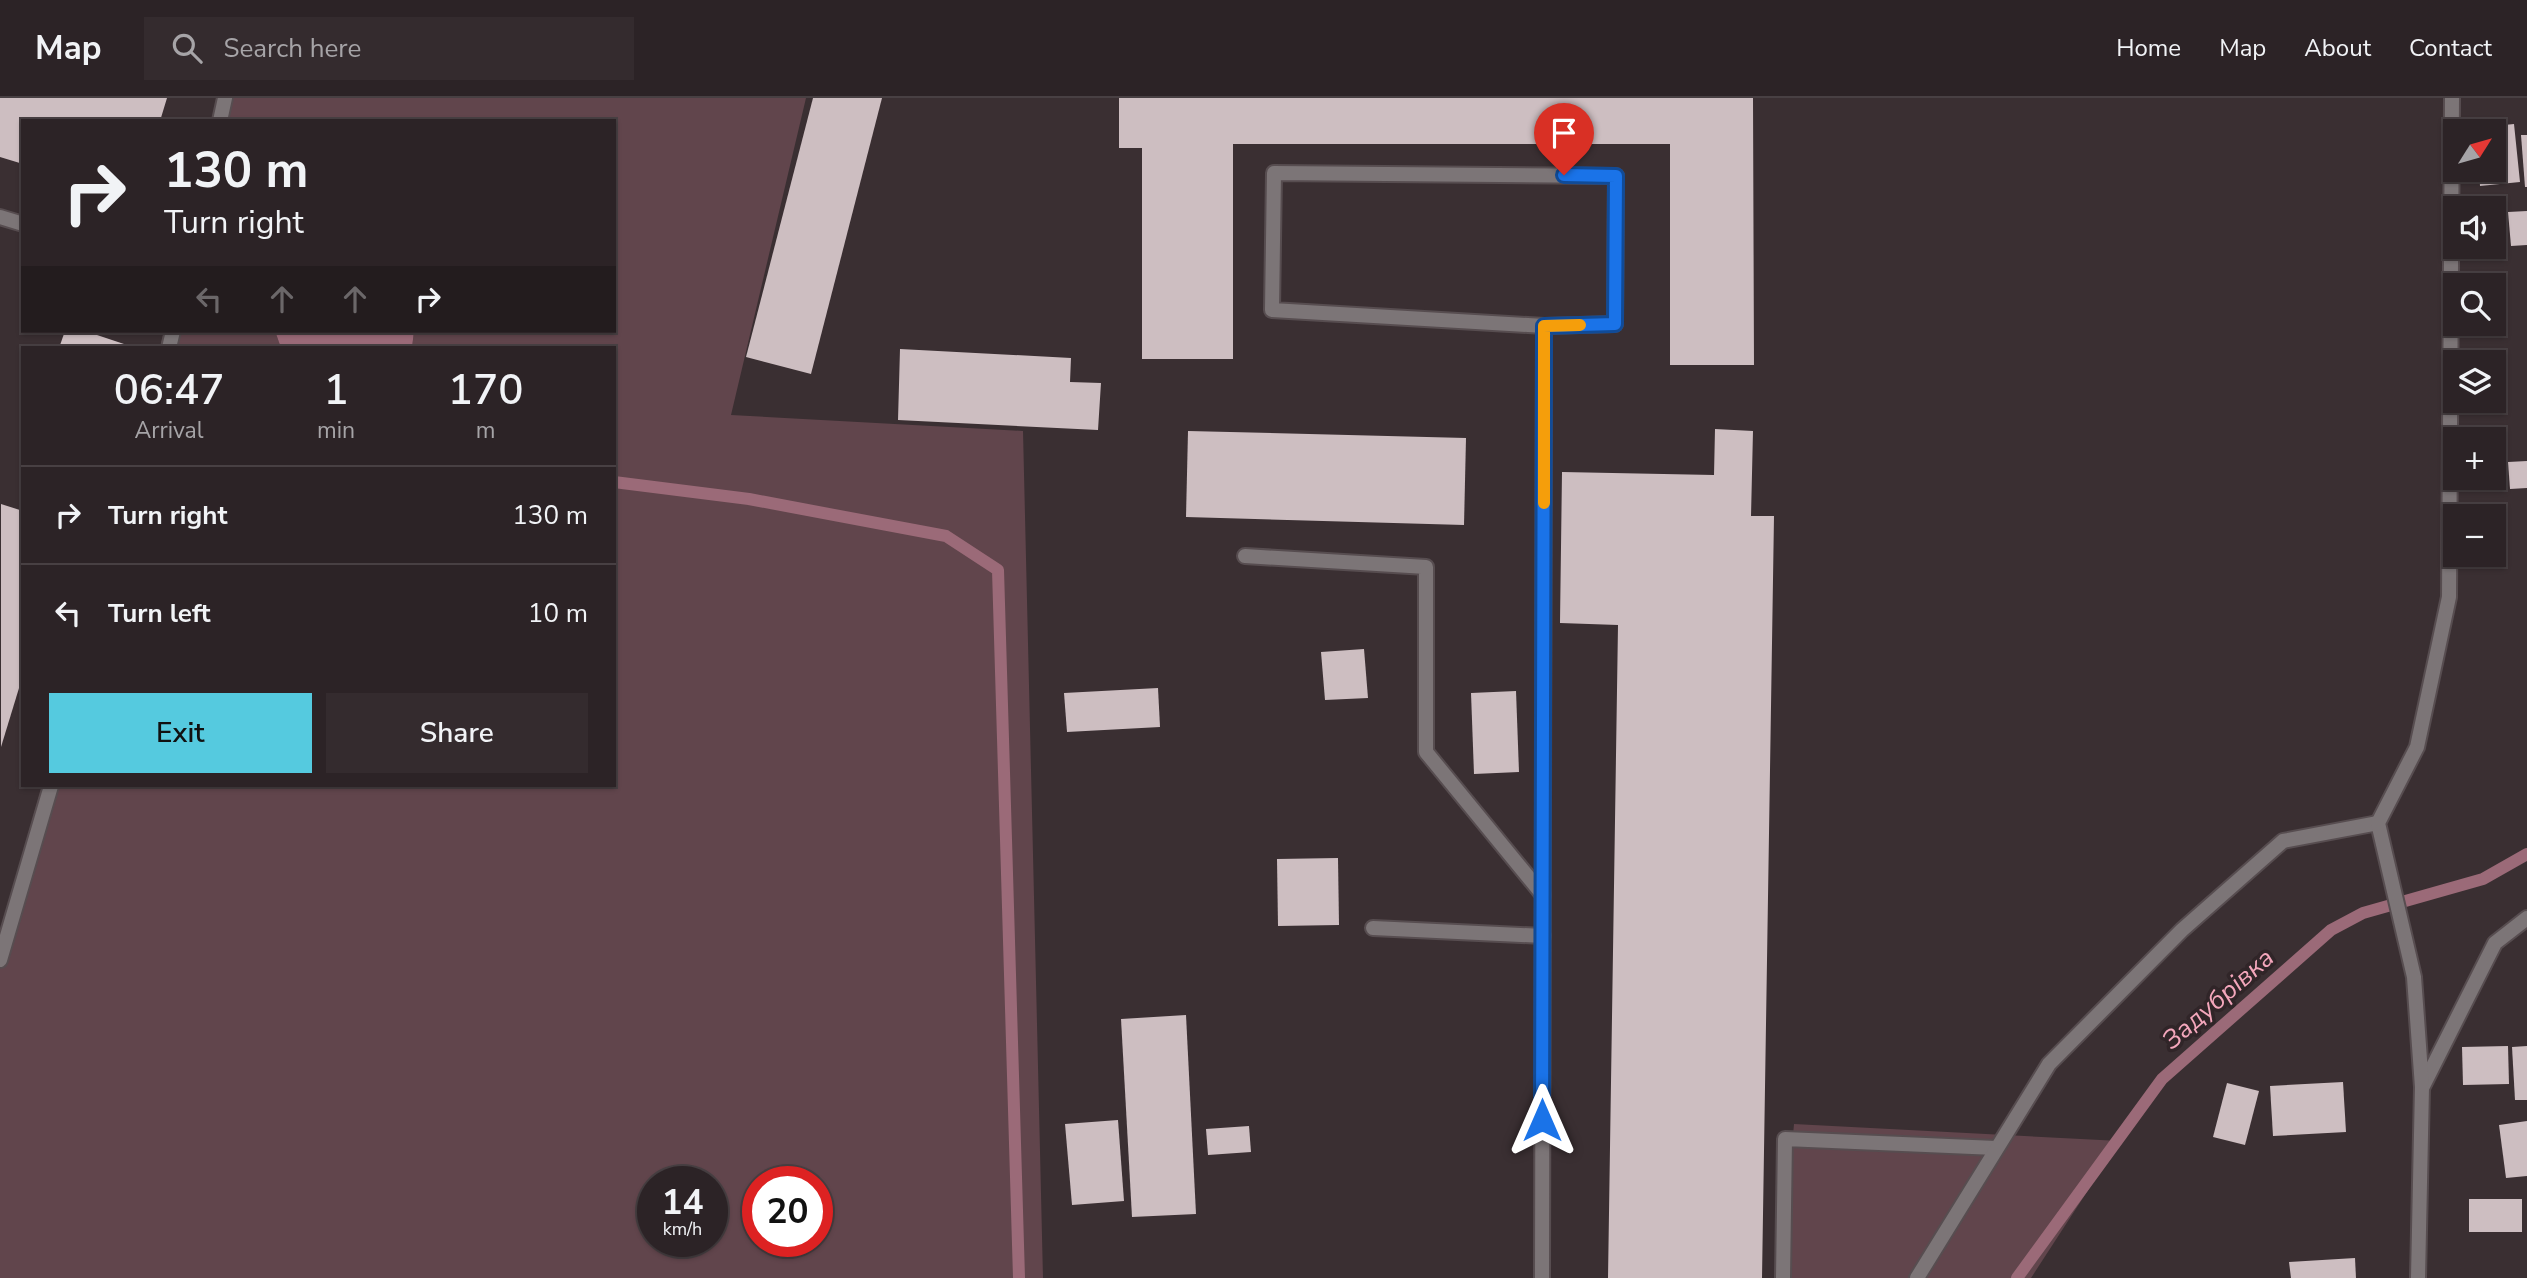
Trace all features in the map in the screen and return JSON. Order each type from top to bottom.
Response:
[{"type":"street","points":[[220,119],[225,98]]},
{"type":"street","points":[[2418,1278],[2422,1087],[2414,976],[2378,823],[2417,747],[2449,597],[2452,98]]},
{"type":"street","points":[[1274,173],[1616,176],[1615,324],[1544,326],[1272,310],[1274,173]]},
{"type":"street","points":[[0,216],[21,223]]},
{"type":"street","points":[[1542,1278],[1544,326]]},
{"type":"street","points":[[1245,556],[1426,567],[1426,752],[1543,895]]},
{"type":"street","points":[[0,960],[51,787]]},
{"type":"street","points":[[1917,1278],[2049,1064],[2182,930],[2283,841],[2378,823]]},
{"type":"street","points":[[2422,1087],[2495,943],[2527,918]]},
{"type":"street","points":[[1373,928],[1543,936]]},
{"type":"street","points":[[1783,1278],[1785,1139],[1996,1148]]},
{"type":"shaded area","points":[[217,98],[806,98],[731,415],[1023,431],[1043,1278],[0,1278],[0,933],[42,787],[616,787],[616,346],[412,346],[414,333],[616,333],[616,119],[212,119]]},
{"type":"shaded area","points":[[164,333],[276,333],[280,346],[160,346]]},
{"type":"shaded area","points":[[276,333],[414,333],[412,346],[280,346]]},
{"type":"shaded area","points":[[1794,1124],[2120,1141],[2031,1278],[1780,1278]]},
{"type":"building","points":[[0,98],[167,98],[161,119],[21,119],[21,163],[0,157]]},
{"type":"building","points":[[813,98],[882,98],[811,374],[746,357]]},
{"type":"building","points":[[1119,98],[1753,98],[1754,365],[1670,365],[1670,144],[1233,144],[1233,359],[1142,359],[1142,148],[1119,148]]},
{"type":"building","points":[[2514,124],[2520,182],[2480,186],[2480,182],[2506,182],[2506,125]]},
{"type":"building","points":[[2521,135],[2527,135],[2527,187],[2525,187]]},
{"type":"building","points":[[2527,211],[2527,245],[2511,246],[2508,212]]},
{"type":"building","points":[[64,333],[91,333],[127,345],[127,346],[60,346]]},
{"type":"building","points":[[900,349],[1071,358],[1070,382],[1101,383],[1098,430],[898,420]]},
{"type":"building","points":[[1715,429],[1753,431],[1751,516],[1774,516],[1762,1278],[1608,1278],[1618,625],[1560,623],[1562,472],[1714,475]]},
{"type":"building","points":[[1188,431],[1466,438],[1464,525],[1186,517]]},
{"type":"building","points":[[2527,461],[2527,488],[2510,489],[2508,462]]},
{"type":"building","points":[[1,504],[21,510],[21,682],[1,747]]},
{"type":"building","points":[[1364,649],[1368,698],[1325,700],[1321,652]]},
{"type":"building","points":[[1158,688],[1160,727],[1067,732],[1064,693]]},
{"type":"building","points":[[1516,691],[1519,772],[1474,774],[1471,693]]},
{"type":"building","points":[[1338,858],[1339,925],[1278,926],[1277,859]]},
{"type":"building","points":[[1186,1015],[1196,1214],[1132,1217],[1121,1019]]},
{"type":"building","points":[[2508,1046],[2509,1084],[2463,1085],[2462,1047]]},
{"type":"building","points":[[2527,1046],[2527,1100],[2515,1100],[2512,1047]]},
{"type":"building","points":[[2343,1082],[2346,1132],[2273,1136],[2270,1086]]},
{"type":"building","points":[[2227,1083],[2259,1091],[2245,1145],[2213,1137]]},
{"type":"building","points":[[1118,1120],[1124,1201],[1072,1205],[1065,1124]]},
{"type":"building","points":[[2527,1121],[2527,1176],[2506,1178],[2499,1125]]},
{"type":"building","points":[[1249,1126],[1251,1152],[1208,1155],[1206,1129]]},
{"type":"building","points":[[2469,1199],[2522,1199],[2522,1232],[2469,1232]]},
{"type":"building","points":[[2355,1258],[2356,1278],[2291,1278],[2289,1262]]},
{"type":"waterway","points":[[616,482],[749,499],[946,536],[998,570],[1019,1278]]},
{"type":"waterway","name":"Задубрівка","points":[[2017,1278],[2162,1079],[2331,930],[2363,913],[2483,879],[2527,854]]},
{"type":"slow traffic","points":[[1544,503],[1544,326],[1580,325]]},
{"type":"route","points":[[1542,1120],[1544,326],[1615,324],[1616,176],[1564,175]]}]
